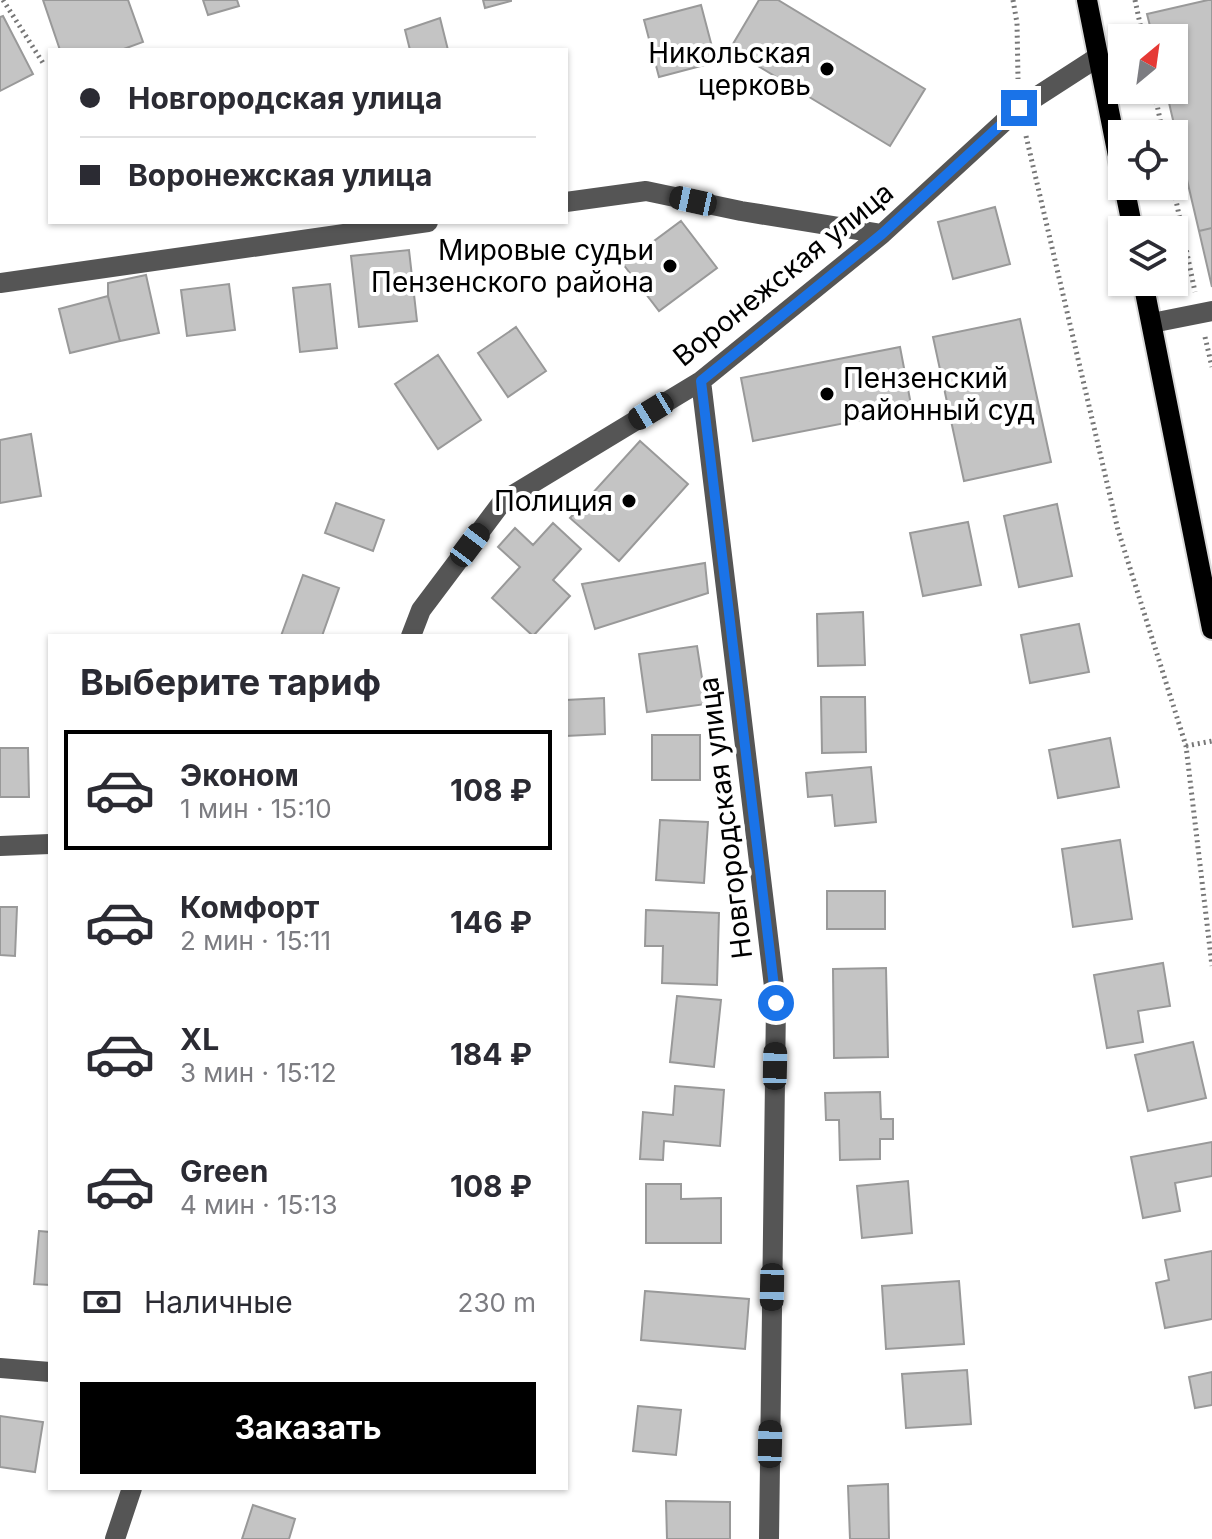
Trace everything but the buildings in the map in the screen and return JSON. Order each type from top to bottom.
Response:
[{"type":"main road","points":[[1087,0],[1111,120]]},
{"type":"main road","points":[[1146,296],[1212,629]]},
{"type":"street","name":"Воронежская улица","points":[[412,634],[421,610],[503,501],[701,381],[882,234],[1019,108],[1098,57]]},
{"type":"street","points":[[568,202],[646,191],[741,211],[882,234]]},
{"type":"street","points":[[0,283],[414,224]]},
{"type":"street","points":[[1152,323],[1206,312]]},
{"type":"street","name":"Новгородская улица","points":[[701,381],[776,1003],[769,1539]]},
{"type":"street","points":[[0,846],[48,844]]},
{"type":"street","points":[[0,1368],[48,1372]]},
{"type":"street","points":[[115,1539],[131,1490]]},
{"type":"path","points":[[3,0],[43,63]]},
{"type":"path","points":[[1013,0],[1017,23],[1019,108],[1118,530],[1186,746],[1212,966]]},
{"type":"path","points":[[1135,0],[1140,24]]},
{"type":"path","points":[[1177,200],[1206,312],[1212,367]]},
{"type":"path","points":[[1186,746],[1212,741]]},
{"type":"place","name":"Никольская церковь","points":[[827,69]]},
{"type":"place","name":"Мировые судьи Пензенского района","points":[[670,266]]},
{"type":"place","name":"Пензенский районный суд","points":[[827,394]]},
{"type":"place","name":"Полиция","points":[[629,501]]},
{"type":"route","points":[[776,1003],[701,381],[882,234],[1019,108]]}]
